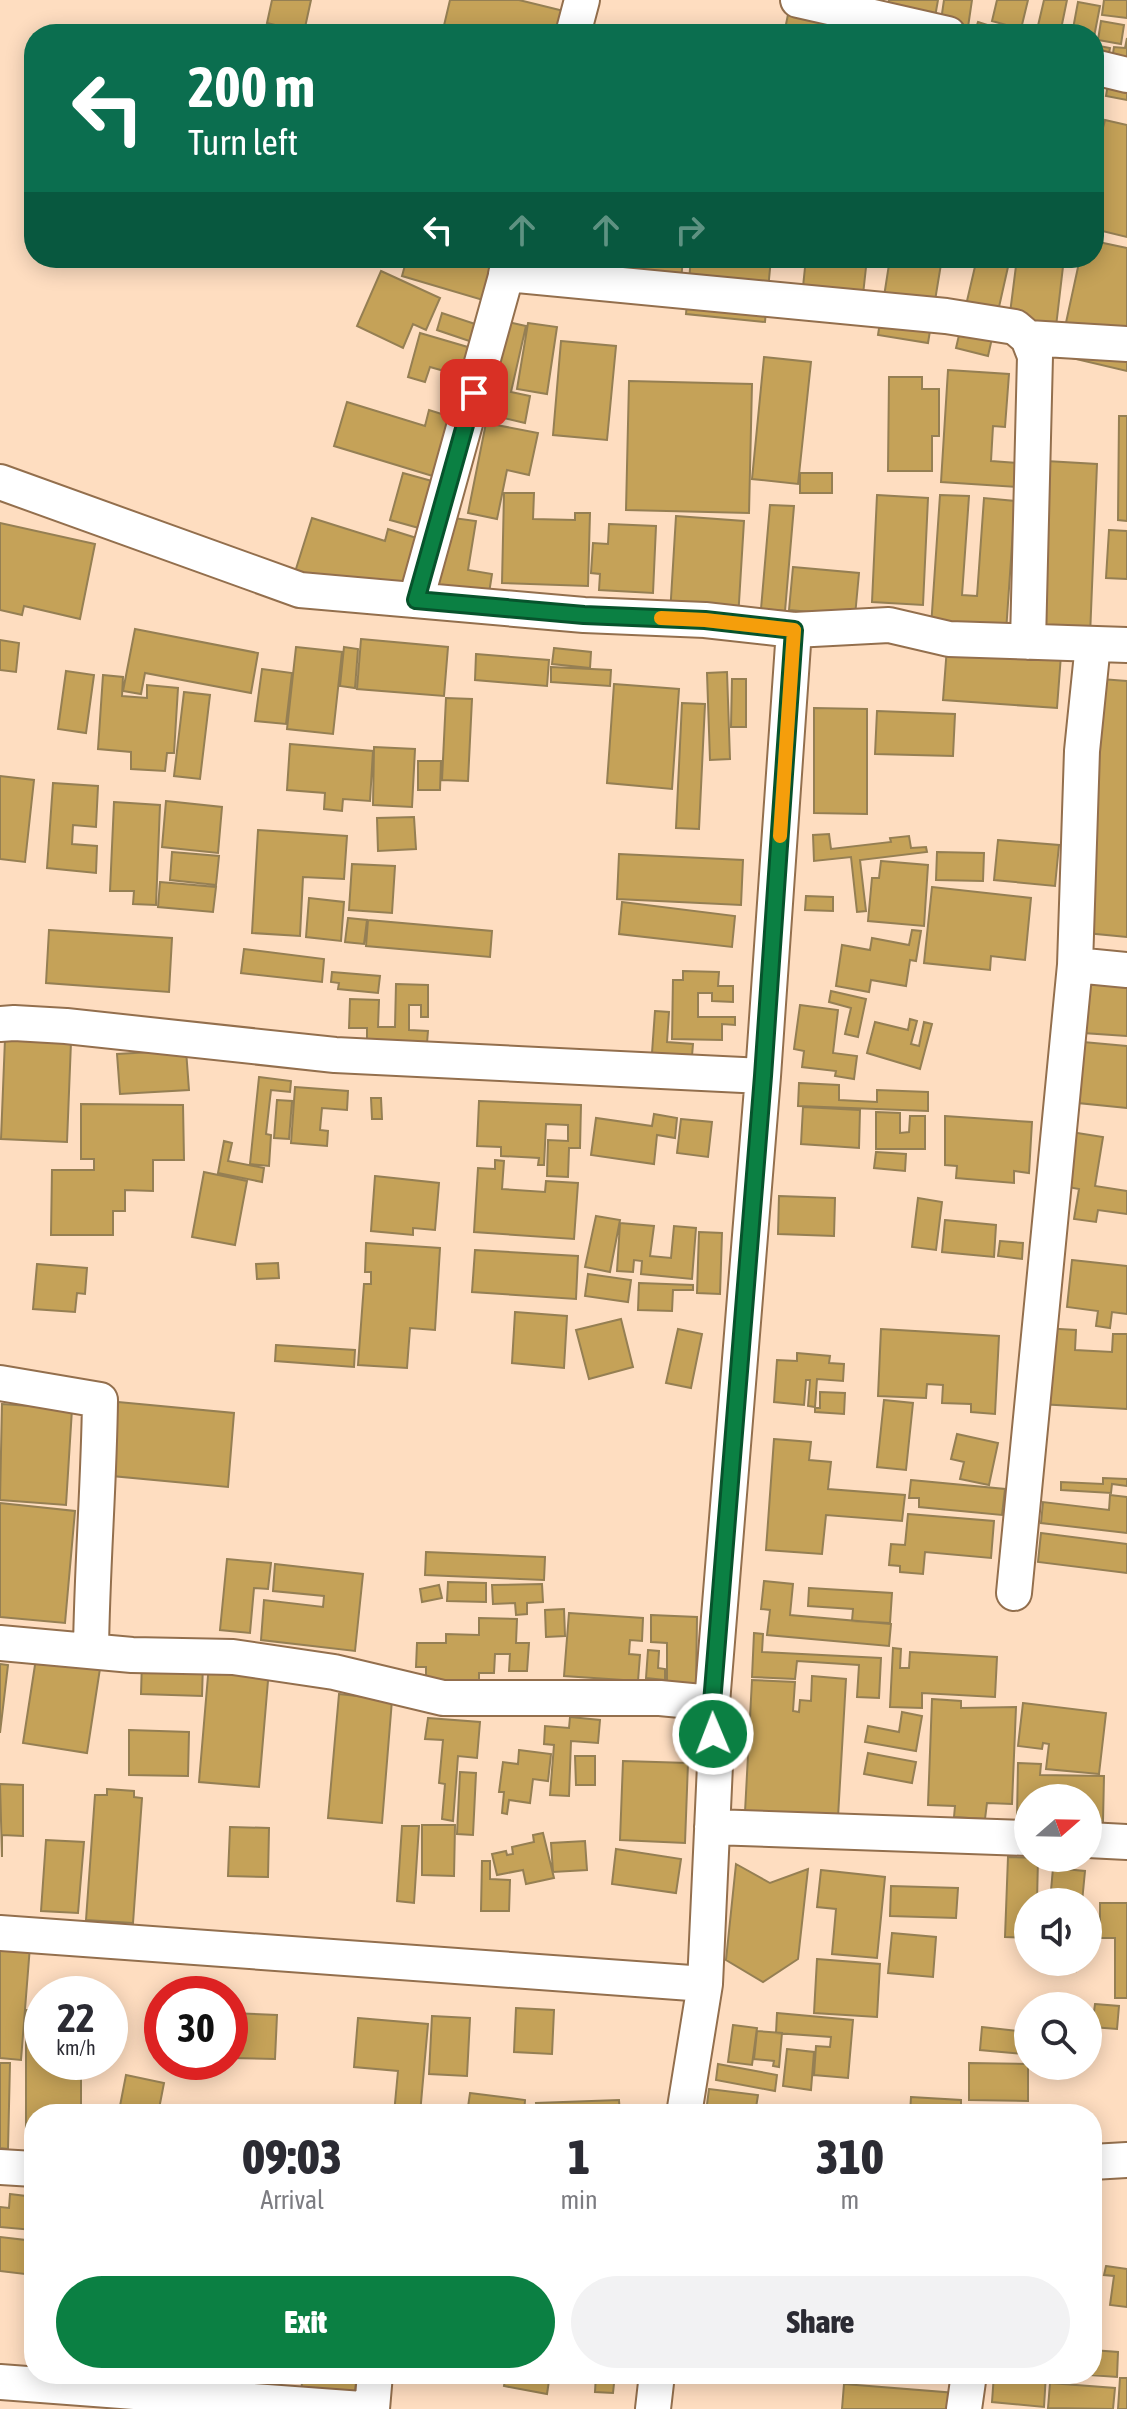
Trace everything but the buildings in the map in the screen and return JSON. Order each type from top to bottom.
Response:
[{"type":"street","points":[[576,24],[582,0]]},
{"type":"street","points":[[798,0],[904,24]]},
{"type":"street","points":[[1104,69],[1127,75]]},
{"type":"street","points":[[416,600],[508,268]]},
{"type":"street","points":[[526,268],[946,316],[1015,327],[1028,338],[1035,356],[1028,642]]},
{"type":"street","points":[[1028,338],[1127,344]]},
{"type":"street","points":[[0,482],[300,590],[584,615],[705,620],[794,630],[889,625],[949,639],[1127,645]]},
{"type":"street","points":[[686,2104],[705,1984],[715,1765],[712,1703],[763,1076],[794,630]]},
{"type":"street","points":[[1014,1593],[1075,965],[1082,751],[1093,644]]},
{"type":"street","points":[[1075,965],[1127,970]]},
{"type":"street","points":[[0,1024],[66,1026],[335,1055],[763,1076]]},
{"type":"street","points":[[0,1383],[100,1400],[91,1650]]},
{"type":"street","points":[[0,1643],[132,1655],[233,1657],[334,1672],[443,1698],[660,1698],[712,1703]]},
{"type":"street","points":[[712,1827],[1014,1838]]},
{"type":"street","points":[[1102,1841],[1127,1842]]},
{"type":"street","points":[[0,1933],[705,1984]]},
{"type":"street","points":[[1102,2161],[1127,2160]]},
{"type":"street","points":[[0,2167],[24,2168]]},
{"type":"street","points":[[0,2382],[24,2384]]},
{"type":"street","points":[[27,2384],[362,2409]]},
{"type":"street","points":[[372,2409],[374,2384]]},
{"type":"street","points":[[653,2409],[656,2384]]},
{"type":"street","points":[[964,2409],[968,2384]]},
{"type":"slow traffic","points":[[661,618],[794,630],[780,836]]},
{"type":"route","points":[[474,393],[416,600],[584,615],[705,620],[794,630],[763,1076],[712,1703],[713,1734]]}]
